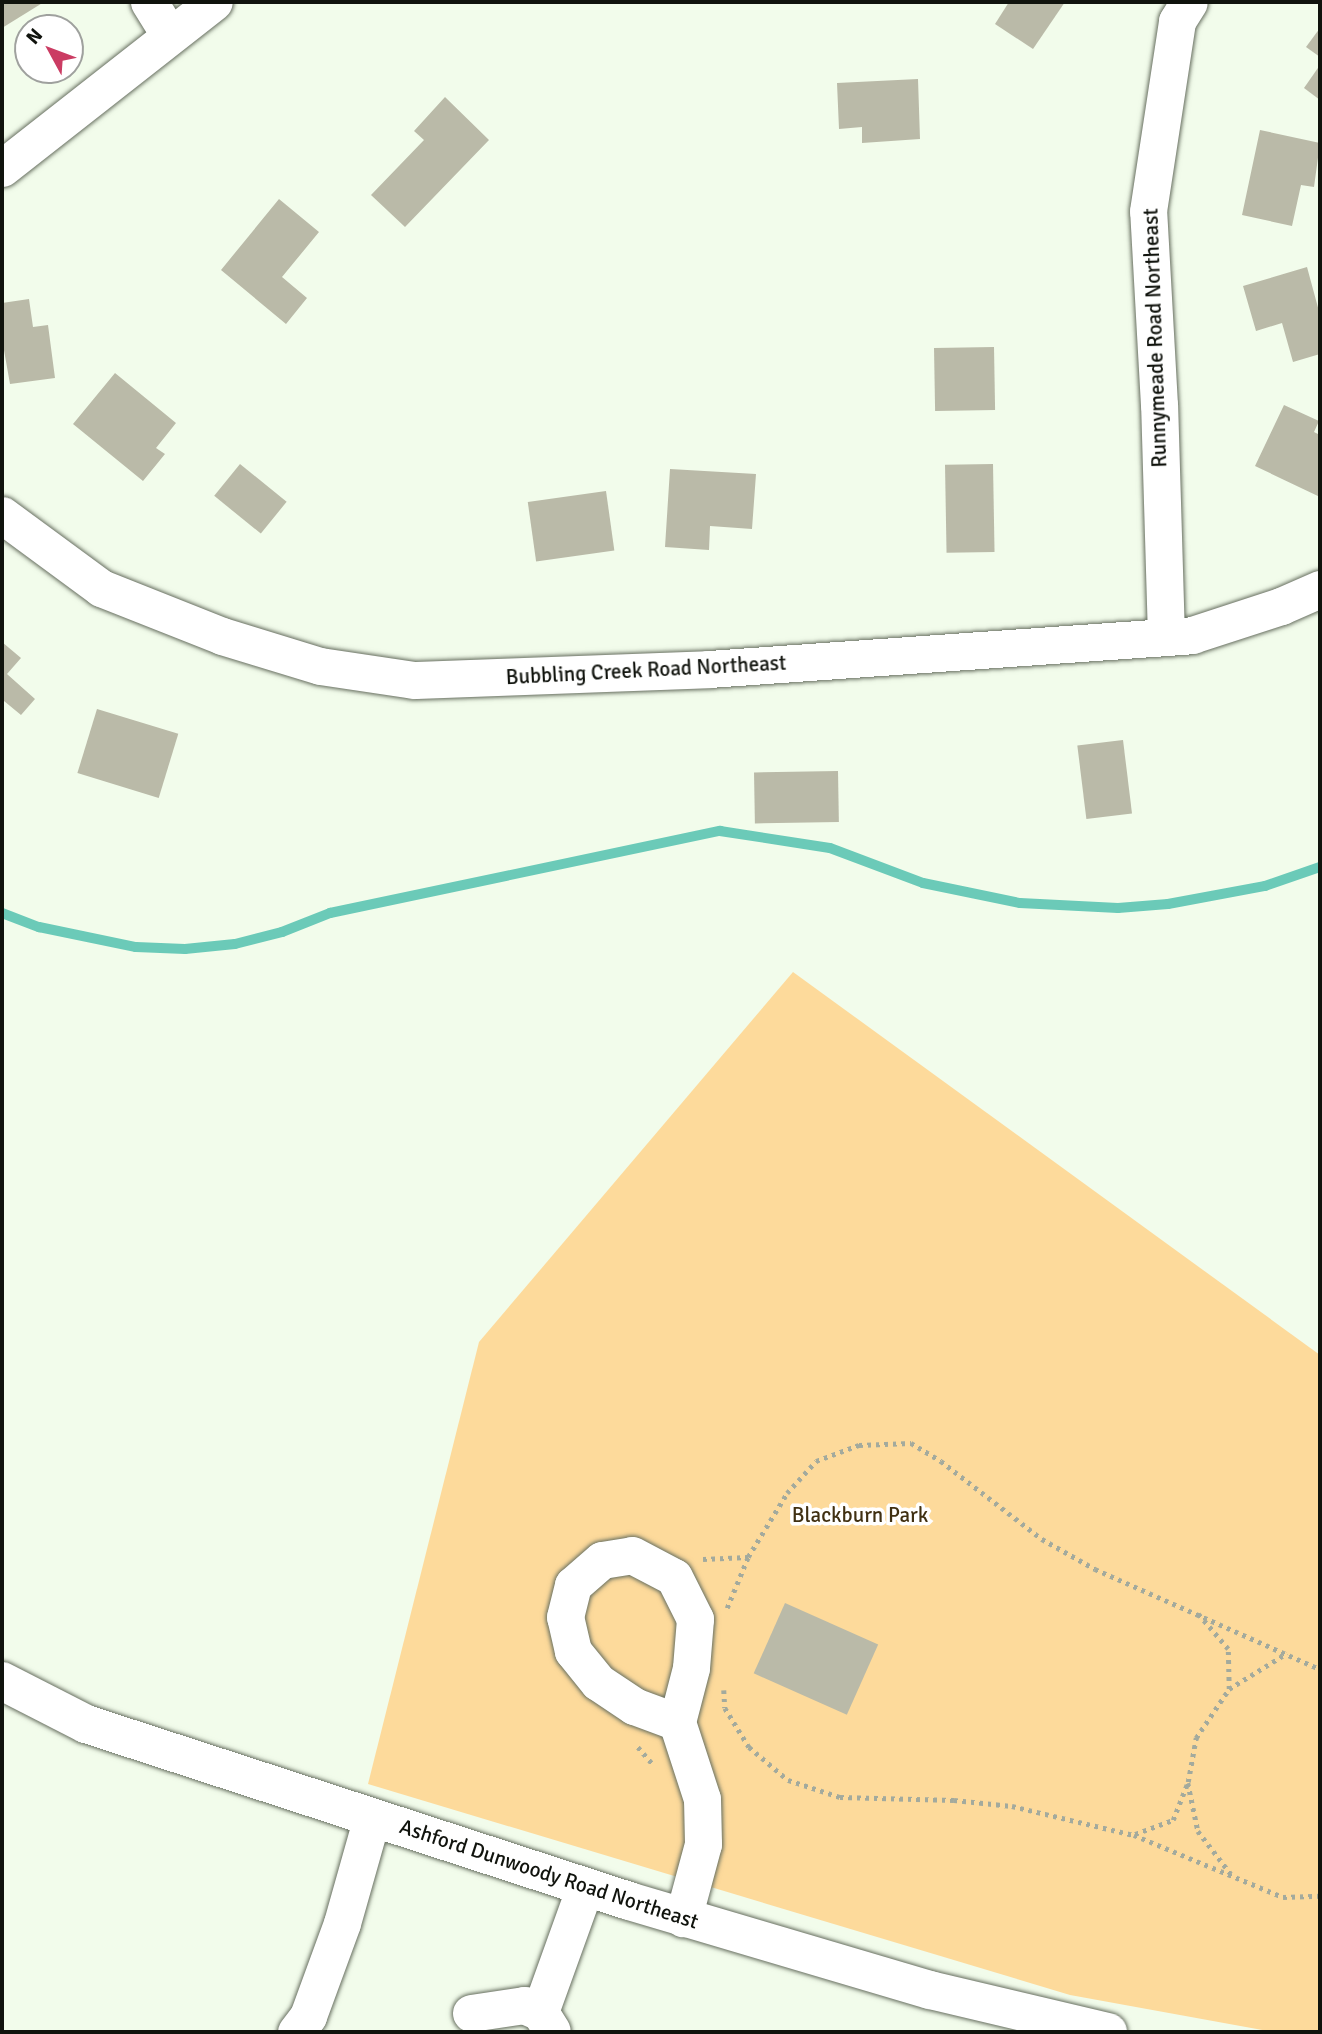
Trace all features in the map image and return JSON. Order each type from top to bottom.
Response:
[{"type":"main road","name":"Ashford Dunwoody Road Northeast","points":[[2,1681],[86,1724],[579,1885],[683,1918],[1066,2028],[1108,2032]]},
{"type":"street","points":[[149,2],[170,35]]},
{"type":"street","points":[[2,167],[214,2]]},
{"type":"street","name":"Runnymeade Road Northeast","points":[[1166,638],[1159,405],[1148,211],[1177,21],[1189,2]]},
{"type":"street","name":"Bubbling Creek Road Northeast","points":[[2,515],[101,588],[222,636],[320,666],[414,680],[709,669],[1166,638],[1192,635],[1281,606],[1320,589]]},
{"type":"street","points":[[677,1722],[625,1700],[598,1682],[573,1651],[565,1617],[573,1585],[602,1560],[632,1555],[674,1577],[695,1619],[691,1668],[677,1722],[702,1799],[703,1844],[683,1918]]},
{"type":"street","points":[[296,2032],[309,2016],[342,1923],[372,1817]]},
{"type":"street","points":[[471,2013],[539,2017],[579,1885]]},
{"type":"path","points":[[726,1611],[748,1557]]},
{"type":"path","points":[[1197,1613],[1228,1649],[1228,1689]]},
{"type":"path","points":[[1134,1835],[1173,1820],[1188,1782],[1195,1738],[1228,1689],[1287,1653]]},
{"type":"path","points":[[723,1685],[725,1708],[749,1747],[788,1780],[840,1797],[954,1800],[1012,1806],[1134,1835],[1283,1897],[1320,1896]]},
{"type":"path","points":[[1188,1782],[1198,1831],[1232,1876]]},
{"type":"green space","name":"Blackburn Park","points":[[793,972],[1320,1355],[1320,2032],[1273,2032],[1070,1995],[368,1784],[479,1342]]},
{"type":"building","points":[[2,2],[44,2],[25,14],[14,14],[14,21],[2,28]]},
{"type":"building","points":[[1009,2],[1065,2],[1033,49],[995,24]]},
{"type":"building","points":[[1320,28],[1320,57],[1306,47]]},
{"type":"building","points":[[1320,65],[1320,100],[1304,88]]},
{"type":"building","points":[[918,79],[920,139],[862,143],[862,127],[839,129],[837,83]]},
{"type":"building","points":[[445,97],[489,140],[405,227],[371,195],[424,140],[414,131]]},
{"type":"building","points":[[1260,130],[1320,143],[1314,187],[1301,185],[1292,226],[1242,215]]},
{"type":"building","points":[[279,199],[319,232],[282,277],[307,298],[286,324],[221,270]]},
{"type":"building","points":[[1307,267],[1320,315],[1320,354],[1293,362],[1282,323],[1256,331],[1243,286]]},
{"type":"building","points":[[29,299],[33,327],[48,325],[55,378],[10,384],[2,339],[2,303]]},
{"type":"building","points":[[994,347],[995,410],[935,411],[934,348]]},
{"type":"building","points":[[115,373],[176,423],[156,448],[165,454],[143,481],[73,424]]},
{"type":"building","points":[[1284,405],[1319,421],[1314,432],[1320,435],[1320,497],[1255,466]]},
{"type":"building","points":[[240,464],[287,502],[261,534],[214,496]]},
{"type":"building","points":[[993,464],[995,552],[947,553],[945,465]]},
{"type":"building","points":[[670,469],[756,474],[752,529],[710,526],[709,550],[665,547]]},
{"type":"building","points":[[606,491],[614,550],[536,561],[528,502]]},
{"type":"building","points":[[2,642],[21,658],[7,674],[35,699],[21,715],[4,701],[2,704]]},
{"type":"building","points":[[97,709],[178,734],[159,798],[77,773]]},
{"type":"building","points":[[1123,740],[1132,813],[1086,819],[1077,746]]},
{"type":"building","points":[[838,771],[839,822],[755,823],[754,772]]},
{"type":"building","points":[[785,1603],[878,1644],[847,1715],[754,1673]]},
{"type":"waterway","points":[[2,913],[39,927],[136,947],[185,949],[235,944],[282,932],[330,913],[720,831],[830,848],[923,883],[1020,903],[1118,908],[1168,904],[1265,886],[1320,867]]}]
